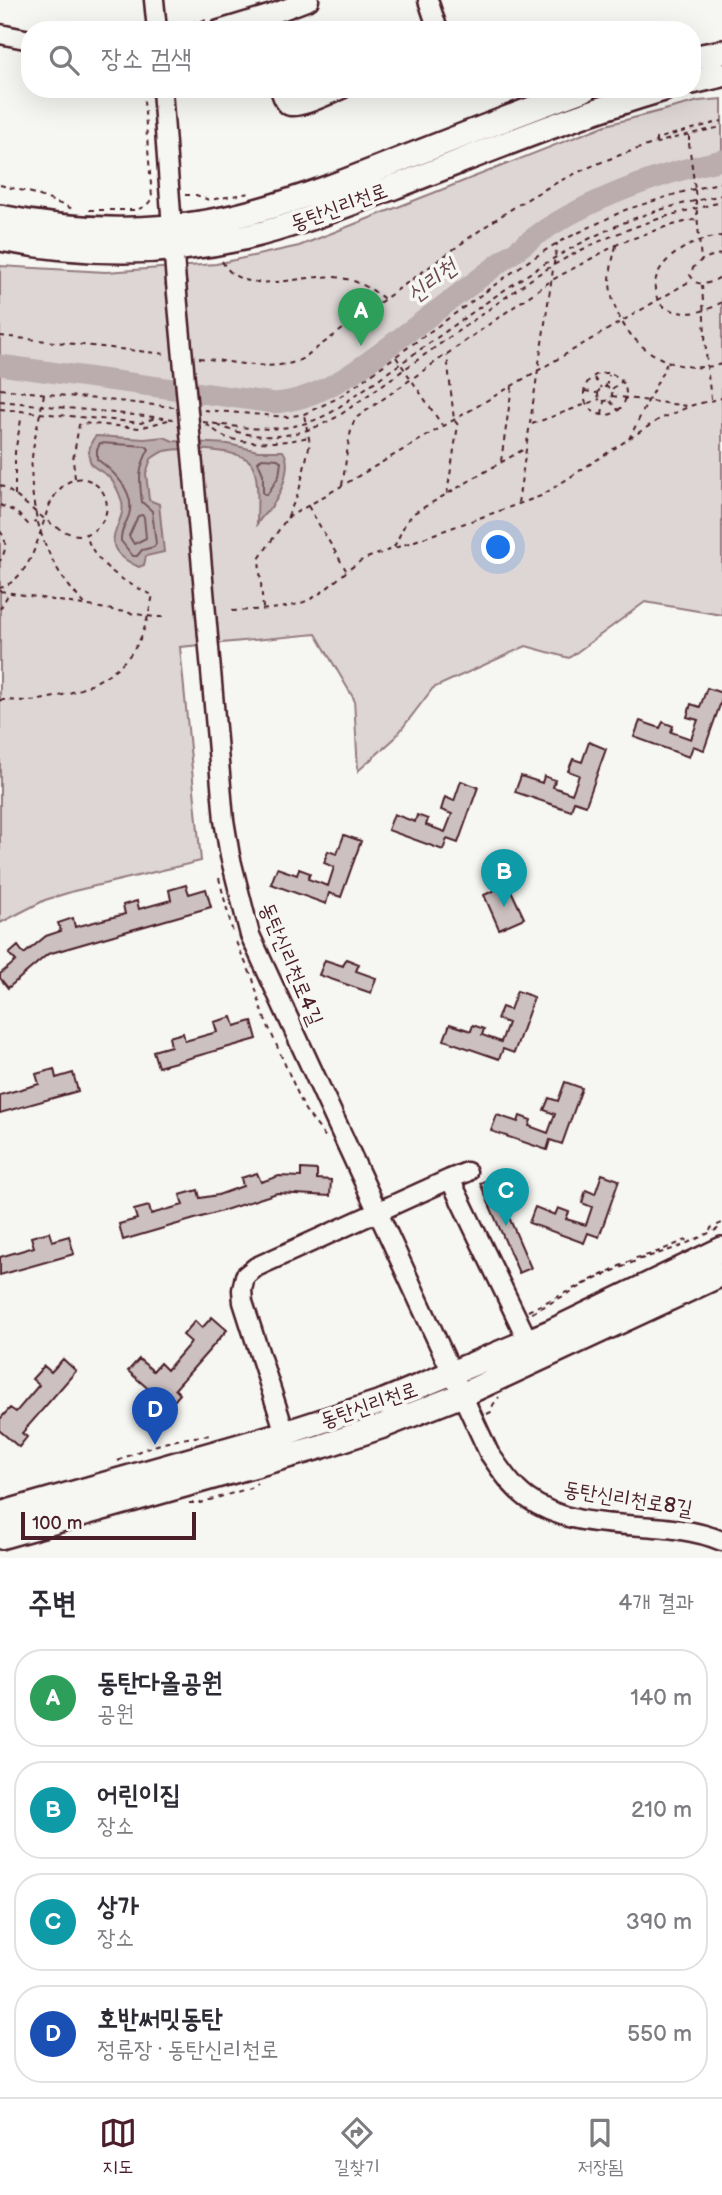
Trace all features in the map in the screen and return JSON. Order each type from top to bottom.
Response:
[{"type":"main road","points":[[701,56],[722,52]]},
{"type":"main road","points":[[701,80],[722,75]]},
{"type":"main road","name":"동탄신리천로","points":[[0,239],[79,250],[119,251],[174,237],[294,199],[561,98]]},
{"type":"main road","name":"동탄신리천로","points":[[0,216],[70,227],[116,229],[174,237],[242,238],[293,225],[636,98]]},
{"type":"main road","name":"동탄신리천로","points":[[0,1537],[323,1446],[383,1426],[528,1341],[716,1241]]},
{"type":"main road","name":"동탄신리천로","points":[[0,1514],[285,1433],[384,1401],[457,1384],[722,1274]]},
{"type":"street","points":[[155,0],[156,21]]},
{"type":"street","points":[[268,21],[309,0]]},
{"type":"street","points":[[428,0],[435,21]]},
{"type":"street","points":[[4,31],[21,37]]},
{"type":"street","name":"동탄신리천로4길","points":[[163,98],[176,283],[224,820],[238,891],[250,934],[457,1384]]},
{"type":"street","points":[[283,98],[287,104],[297,107],[320,98]]},
{"type":"street","points":[[285,1433],[243,1303],[245,1276],[256,1267],[467,1172]]},
{"type":"street","points":[[450,1179],[528,1341]]},
{"type":"street","name":"동탄신리천로8길","points":[[457,1384],[489,1453],[527,1498],[549,1510],[571,1517],[681,1530],[722,1541]]},
{"type":"path","points":[[0,185],[32,193],[72,209],[135,210],[148,204],[152,197],[144,98]]},
{"type":"path","points":[[657,143],[656,139],[722,121]]},
{"type":"path","points":[[193,357],[275,366],[294,363],[504,213],[549,187],[595,165],[657,143],[722,127]]},
{"type":"path","points":[[689,134],[701,261]]},
{"type":"path","points":[[204,410],[270,417],[303,414],[338,398],[521,265],[557,243],[617,214],[722,182]]},
{"type":"path","points":[[196,195],[209,200],[257,192]]},
{"type":"path","points":[[722,195],[654,211],[614,226],[555,257],[520,278],[332,412],[306,424],[271,430],[213,424],[237,433],[262,436],[279,437],[308,431],[340,415],[554,264],[636,225],[722,202]]},
{"type":"path","points":[[342,485],[356,418],[552,280],[643,234],[697,219]]},
{"type":"path","points":[[722,236],[699,240],[676,252],[665,263],[656,279],[655,293],[663,306],[679,313],[703,311],[722,302]]},
{"type":"path","points":[[518,505],[557,243]]},
{"type":"path","points":[[617,245],[612,259],[610,284],[614,304],[622,322],[636,341],[668,362],[686,367],[722,364]]},
{"type":"path","points":[[218,254],[226,268],[244,279],[271,282],[318,276],[335,277],[364,285],[384,299]]},
{"type":"path","points":[[692,280],[692,270],[701,261],[722,254]]},
{"type":"path","points":[[692,280],[702,285],[722,276]]},
{"type":"path","points":[[287,518],[692,280]]},
{"type":"path","points":[[702,285],[707,367],[712,400]]},
{"type":"path","points":[[0,336],[165,354]]},
{"type":"path","points":[[447,354],[454,420],[457,425],[447,494]]},
{"type":"path","points":[[395,356],[443,426]]},
{"type":"path","points":[[628,439],[668,362]]},
{"type":"path","points":[[606,387],[609,373]]},
{"type":"path","points":[[609,373],[622,381],[626,388],[626,398],[618,411],[602,415],[590,409],[584,390],[593,377],[609,373]]},
{"type":"path","points":[[593,377],[601,388]]},
{"type":"path","points":[[611,390],[622,381]]},
{"type":"path","points":[[501,463],[512,386]]},
{"type":"path","points":[[601,388],[611,390],[610,400],[600,399],[598,393],[601,388]]},
{"type":"path","points":[[0,389],[177,407]]},
{"type":"path","points":[[584,390],[598,393]]},
{"type":"path","points":[[45,393],[32,460],[32,488],[37,521],[48,553],[60,576],[87,606]]},
{"type":"path","points":[[612,396],[690,407]]},
{"type":"path","points":[[232,611],[304,602],[325,590],[346,570],[364,559],[518,505],[547,492],[658,420],[722,398]]},
{"type":"path","points":[[530,424],[600,399]]},
{"type":"path","points":[[610,400],[618,411]]},
{"type":"path","points":[[0,401],[156,418],[141,423],[0,408]]},
{"type":"path","points":[[602,415],[604,401]]},
{"type":"path","points":[[263,608],[259,559],[287,518],[296,499],[306,465],[309,437],[303,414]]},
{"type":"path","points":[[75,479],[74,452],[81,423],[140,428],[171,419]]},
{"type":"path","points":[[15,495],[15,452],[21,420]]},
{"type":"path","points":[[204,422],[225,437],[246,440],[272,442],[309,437]]},
{"type":"path","points":[[394,547],[410,516],[527,447]]},
{"type":"path","points":[[0,484],[45,517],[70,533],[86,534],[100,527],[106,516],[107,505],[103,494],[89,480],[75,479],[57,490],[45,517],[31,556],[24,570],[0,590]]},
{"type":"path","points":[[0,505],[16,512],[28,524],[37,521]]},
{"type":"path","points":[[308,506],[346,570]]},
{"type":"path","points":[[0,531],[5,537],[6,545],[0,561]]},
{"type":"path","points":[[0,700],[37,700],[80,689],[114,670],[137,645],[153,594],[138,589],[116,575],[93,550],[86,534]]},
{"type":"path","points":[[0,590],[166,617]]},
{"type":"path","points":[[0,610],[9,593]]},
{"type":"path","points":[[693,1240],[638,1260],[525,1316],[526,1311],[624,1264],[690,1239],[716,1241],[722,1225]]},
{"type":"shaded area","points":[[722,99],[722,615],[645,602],[569,658],[526,646],[433,688],[394,739],[358,771],[354,699],[316,634],[180,647],[201,861],[74,891],[45,900],[0,923],[0,266],[106,272],[216,264],[299,246],[606,125],[699,101]]},
{"type":"water","points":[[96,436],[145,439],[164,437],[173,441],[228,444],[258,451],[283,451],[287,463],[286,471],[275,501],[257,524],[256,475],[251,463],[245,458],[197,449],[158,454],[151,459],[146,473],[149,500],[159,504],[164,552],[146,556],[144,565],[139,567],[116,550],[115,534],[123,508],[111,479],[91,463],[89,450]]},
{"type":"building","points":[[707,688],[722,693],[722,699],[704,750],[693,746],[689,757],[634,737],[640,721],[660,728],[663,722],[673,726],[671,732],[691,739],[698,720],[687,717],[691,704],[700,707]]},
{"type":"building","points":[[589,742],[606,749],[586,805],[574,801],[571,811],[515,792],[521,776],[542,783],[544,776],[555,780],[553,787],[572,794],[579,775],[568,771],[573,759],[582,762]]},
{"type":"building","points":[[461,781],[478,787],[458,843],[447,839],[443,850],[388,830],[394,814],[415,822],[417,815],[428,819],[426,825],[445,832],[452,814],[441,810],[445,797],[454,801]]},
{"type":"building","points":[[344,835],[361,841],[341,897],[329,893],[326,904],[271,884],[277,868],[297,875],[299,869],[310,873],[308,879],[328,886],[334,867],[324,863],[328,851],[337,854]]},
{"type":"building","points":[[508,884],[524,918],[499,929],[484,895]]},
{"type":"building","points":[[186,885],[189,894],[206,889],[211,907],[48,954],[8,988],[0,978],[0,974],[16,961],[9,954],[18,946],[24,954],[46,936],[61,931],[58,923],[73,918],[75,927],[125,914],[123,905],[137,901],[139,909],[171,900],[169,890]]},
{"type":"building","points":[[346,959],[359,964],[356,971],[376,978],[371,993],[319,975],[325,960],[343,966]]},
{"type":"building","points":[[517,991],[534,997],[514,1053],[503,1049],[499,1059],[444,1040],[450,1024],[471,1031],[473,1025],[484,1029],[482,1035],[501,1042],[508,1023],[497,1019],[502,1007],[510,1010]]},
{"type":"building","points":[[232,1017],[235,1026],[252,1021],[257,1039],[158,1067],[153,1051],[171,1046],[169,1037],[183,1033],[185,1041],[217,1032],[214,1022]]},
{"type":"building","points":[[54,1069],[56,1078],[73,1073],[78,1091],[0,1113],[0,1095],[39,1084],[36,1074]]},
{"type":"building","points":[[565,1082],[582,1088],[562,1144],[550,1140],[547,1150],[491,1131],[497,1115],[518,1122],[520,1116],[531,1120],[529,1126],[548,1133],[555,1114],[544,1110],[549,1098],[558,1101]]},
{"type":"building","points":[[301,1169],[317,1170],[317,1179],[331,1180],[330,1196],[277,1193],[123,1240],[119,1224],[137,1219],[134,1210],[149,1206],[151,1214],[183,1205],[180,1195],[198,1190],[200,1198],[218,1195],[243,1186],[241,1178],[257,1173],[261,1182],[279,1176],[301,1177]]},
{"type":"building","points":[[602,1174],[619,1180],[599,1237],[588,1233],[584,1243],[529,1223],[535,1207],[555,1215],[558,1208],[569,1212],[566,1219],[586,1225],[592,1207],[582,1203],[586,1190],[595,1194]]},
{"type":"building","points":[[492,1178],[531,1268],[519,1273],[480,1183]]},
{"type":"building","points":[[49,1232],[52,1241],[69,1236],[74,1254],[0,1275],[0,1257],[34,1247],[31,1237]]},
{"type":"building","points":[[212,1317],[227,1330],[175,1389],[180,1394],[169,1407],[128,1371],[139,1359],[153,1371],[160,1363],[167,1370],[191,1342],[183,1335],[195,1321],[202,1328]]},
{"type":"building","points":[[63,1359],[76,1371],[22,1433],[27,1437],[19,1447],[0,1431],[0,1419],[10,1408],[16,1412],[39,1385],[32,1379],[44,1366],[51,1372]]},
{"type":"waterway","name":"신리천","points":[[0,365],[274,403],[293,400],[329,387],[362,367],[540,233],[581,209],[628,188],[722,160]]},
{"type":"place","name":"동탄다올공원","points":[[361,346]]},
{"type":"place","name":"어린이집","points":[[504,907]]},
{"type":"place","name":"상가","points":[[506,1226]]},
{"type":"place","name":"호반써밋동탄","points":[[155,1445]]}]
